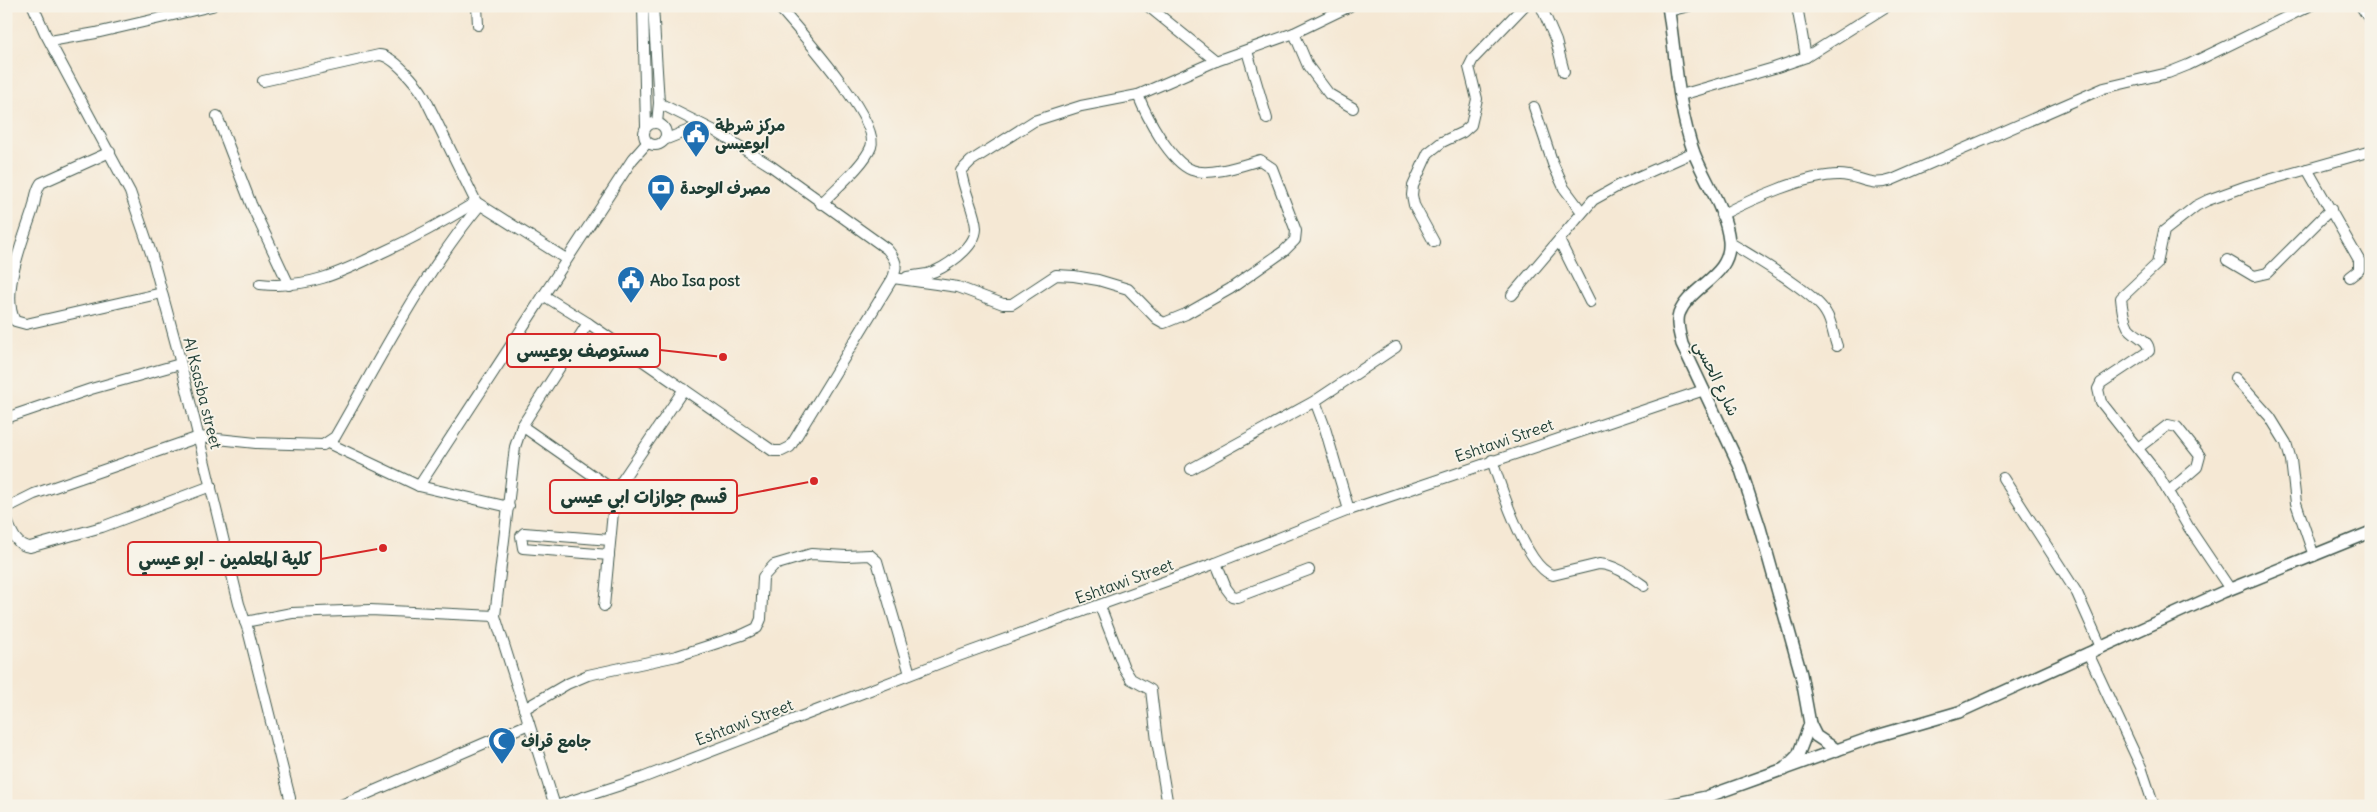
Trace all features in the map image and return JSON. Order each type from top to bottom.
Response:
[{"type":"street","name":"Al Ksasba street","points":[[33,6],[130,192],[162,293],[212,486],[239,604],[290,806]]},
{"type":"street","points":[[50,41],[96,34],[212,6]]},
{"type":"street","points":[[477,6],[478,25]]},
{"type":"street","points":[[643,6],[655,125]]},
{"type":"street","points":[[653,6],[659,103],[655,125]]},
{"type":"street","points":[[778,6],[824,61],[862,112],[872,138],[872,146],[866,156],[821,204]]},
{"type":"street","points":[[1148,6],[1216,61]]},
{"type":"street","points":[[893,278],[928,274],[956,259],[972,241],[976,229],[963,189],[960,171],[971,161],[1034,121],[1081,106],[1138,95],[1216,61],[1294,32],[1350,6]]},
{"type":"street","points":[[1434,242],[1414,205],[1413,186],[1428,154],[1442,142],[1463,132],[1471,124],[1476,99],[1469,67],[1473,59],[1524,6]]},
{"type":"street","points":[[1541,6],[1556,41],[1564,72]]},
{"type":"street","points":[[1668,8],[1689,6]]},
{"type":"street","points":[[1797,6],[1806,57]]},
{"type":"street","points":[[1681,95],[1806,57],[1887,6]]},
{"type":"street","points":[[1722,215],[1781,188],[1832,176],[1844,176],[1873,183],[1892,180],[2104,88],[2168,73],[2188,65],[2309,6]]},
{"type":"street","points":[[2361,6],[2371,22]]},
{"type":"street","name":"شارع الحسي","points":[[1668,8],[1681,95],[1694,152],[1722,215],[1729,242],[1725,262],[1720,271],[1697,291],[1678,316],[1679,332],[1682,344],[1740,467],[1760,528],[1797,658],[1810,724]]},
{"type":"street","points":[[1294,32],[1308,66],[1329,94],[1353,108]]},
{"type":"street","points":[[1247,51],[1267,119]]},
{"type":"street","points":[[263,81],[379,55],[386,56],[416,84],[424,96],[478,204],[566,259]]},
{"type":"street","points":[[893,278],[958,287],[1003,304],[1012,304],[1056,275],[1074,276],[1098,280],[1128,290],[1158,320],[1164,323],[1186,314],[1230,289],[1284,251],[1295,240],[1296,231],[1272,168],[1260,160],[1234,168],[1207,172],[1192,170],[1181,164],[1155,130],[1138,95]]},
{"type":"street","points":[[543,295],[588,323],[773,451],[782,452],[790,447],[893,278],[897,268],[896,259],[887,249],[821,204],[771,166],[702,125],[659,103]]},
{"type":"street","points":[[1534,107],[1564,188],[1582,212]]},
{"type":"street","points":[[647,143],[643,134],[655,125],[678,114]]},
{"type":"street","points":[[217,116],[251,204],[289,285]]},
{"type":"street","points":[[655,125],[666,132],[664,140]]},
{"type":"street","points":[[647,143],[656,145],[702,125]]},
{"type":"street","points":[[419,486],[566,259],[632,160],[647,143]]},
{"type":"street","points":[[2230,589],[2138,448],[2101,402],[2098,389],[2102,383],[2149,351],[2149,346],[2144,340],[2129,328],[2122,310],[2121,298],[2157,264],[2164,231],[2196,206],[2247,186],[2371,151]]},
{"type":"street","points":[[110,152],[41,183],[36,189],[34,205],[16,258],[9,291],[11,315],[15,321],[26,324],[162,293]]},
{"type":"street","points":[[1512,295],[1593,200],[1613,188],[1694,152]]},
{"type":"street","points":[[2307,169],[2359,260],[2359,270],[2350,277]]},
{"type":"street","points":[[260,284],[289,285],[324,279],[342,273],[433,229],[478,204]]},
{"type":"street","points":[[6,508],[34,494],[199,437],[256,443],[323,445],[328,443],[335,436],[409,310],[478,204]]},
{"type":"street","points":[[2227,260],[2254,276],[2267,273],[2330,209]]},
{"type":"street","points":[[1559,240],[1590,302]]},
{"type":"street","points":[[1729,242],[1785,278],[1823,307],[1830,320],[1837,346]]},
{"type":"street","points":[[556,806],[495,616],[515,447],[522,426],[588,323]]},
{"type":"street","points":[[1191,469],[1315,401],[1396,346]]},
{"type":"street","points":[[6,418],[91,389],[180,364]]},
{"type":"street","points":[[2236,378],[2270,417],[2286,443],[2291,460],[2296,502],[2314,556]]},
{"type":"street","points":[[604,606],[615,491],[684,389]]},
{"type":"street","name":"Eshtawi Street","points":[[556,806],[642,778],[910,674],[1216,564],[1349,510],[1492,460],[1704,390]]},
{"type":"street","points":[[1315,401],[1349,510]]},
{"type":"street","points":[[2138,448],[2168,425],[2177,427],[2200,456],[2197,467],[2168,492]]},
{"type":"street","points":[[522,426],[615,491]]},
{"type":"street","points":[[328,443],[419,486],[509,507]]},
{"type":"street","points":[[1492,460],[1510,515],[1536,560],[1548,574],[1554,575],[1599,564],[1615,567],[1644,586]]},
{"type":"street","points":[[2003,478],[2077,593],[2101,647]]},
{"type":"street","points":[[6,518],[15,538],[20,544],[30,547],[102,527],[212,486]]},
{"type":"street","points":[[1664,806],[1706,797],[1873,737],[1958,712],[2230,589],[2371,532]]},
{"type":"street","points":[[609,555],[524,548],[521,536],[524,533],[610,540]]},
{"type":"street","points":[[524,709],[566,684],[588,675],[677,656],[742,636],[757,628],[761,619],[761,589],[766,572],[774,565],[812,554],[870,555],[874,557],[877,561],[910,674]]},
{"type":"street","points":[[1216,564],[1226,588],[1232,596],[1237,597],[1309,570]]},
{"type":"street","points":[[1100,606],[1124,668],[1131,679],[1151,690],[1168,806]]},
{"type":"street","points":[[245,622],[292,613],[370,610],[495,616]]},
{"type":"street","points":[[2088,653],[2137,758],[2154,806]]},
{"type":"street","points":[[339,806],[529,724]]},
{"type":"street","points":[[1810,724],[1816,736],[1837,750]]},
{"type":"street","points":[[1783,770],[1798,755],[1810,724]]},
{"type":"place","name":"مركز شرطة ابوعيسى","points":[[696,158]]},
{"type":"place","name":"مصرف الوحدة","points":[[661,212]]},
{"type":"place","name":"Abo Isa post","points":[[631,304]]},
{"type":"place","name":"مستوصف بوعيسى","points":[[723,357]]},
{"type":"place","name":"قسم جوازات ابي عيسى","points":[[814,481]]},
{"type":"place","name":"كلية المعلمين - ابو عيسي","points":[[383,548]]},
{"type":"place","name":"جامع قراف","points":[[502,765]]}]
